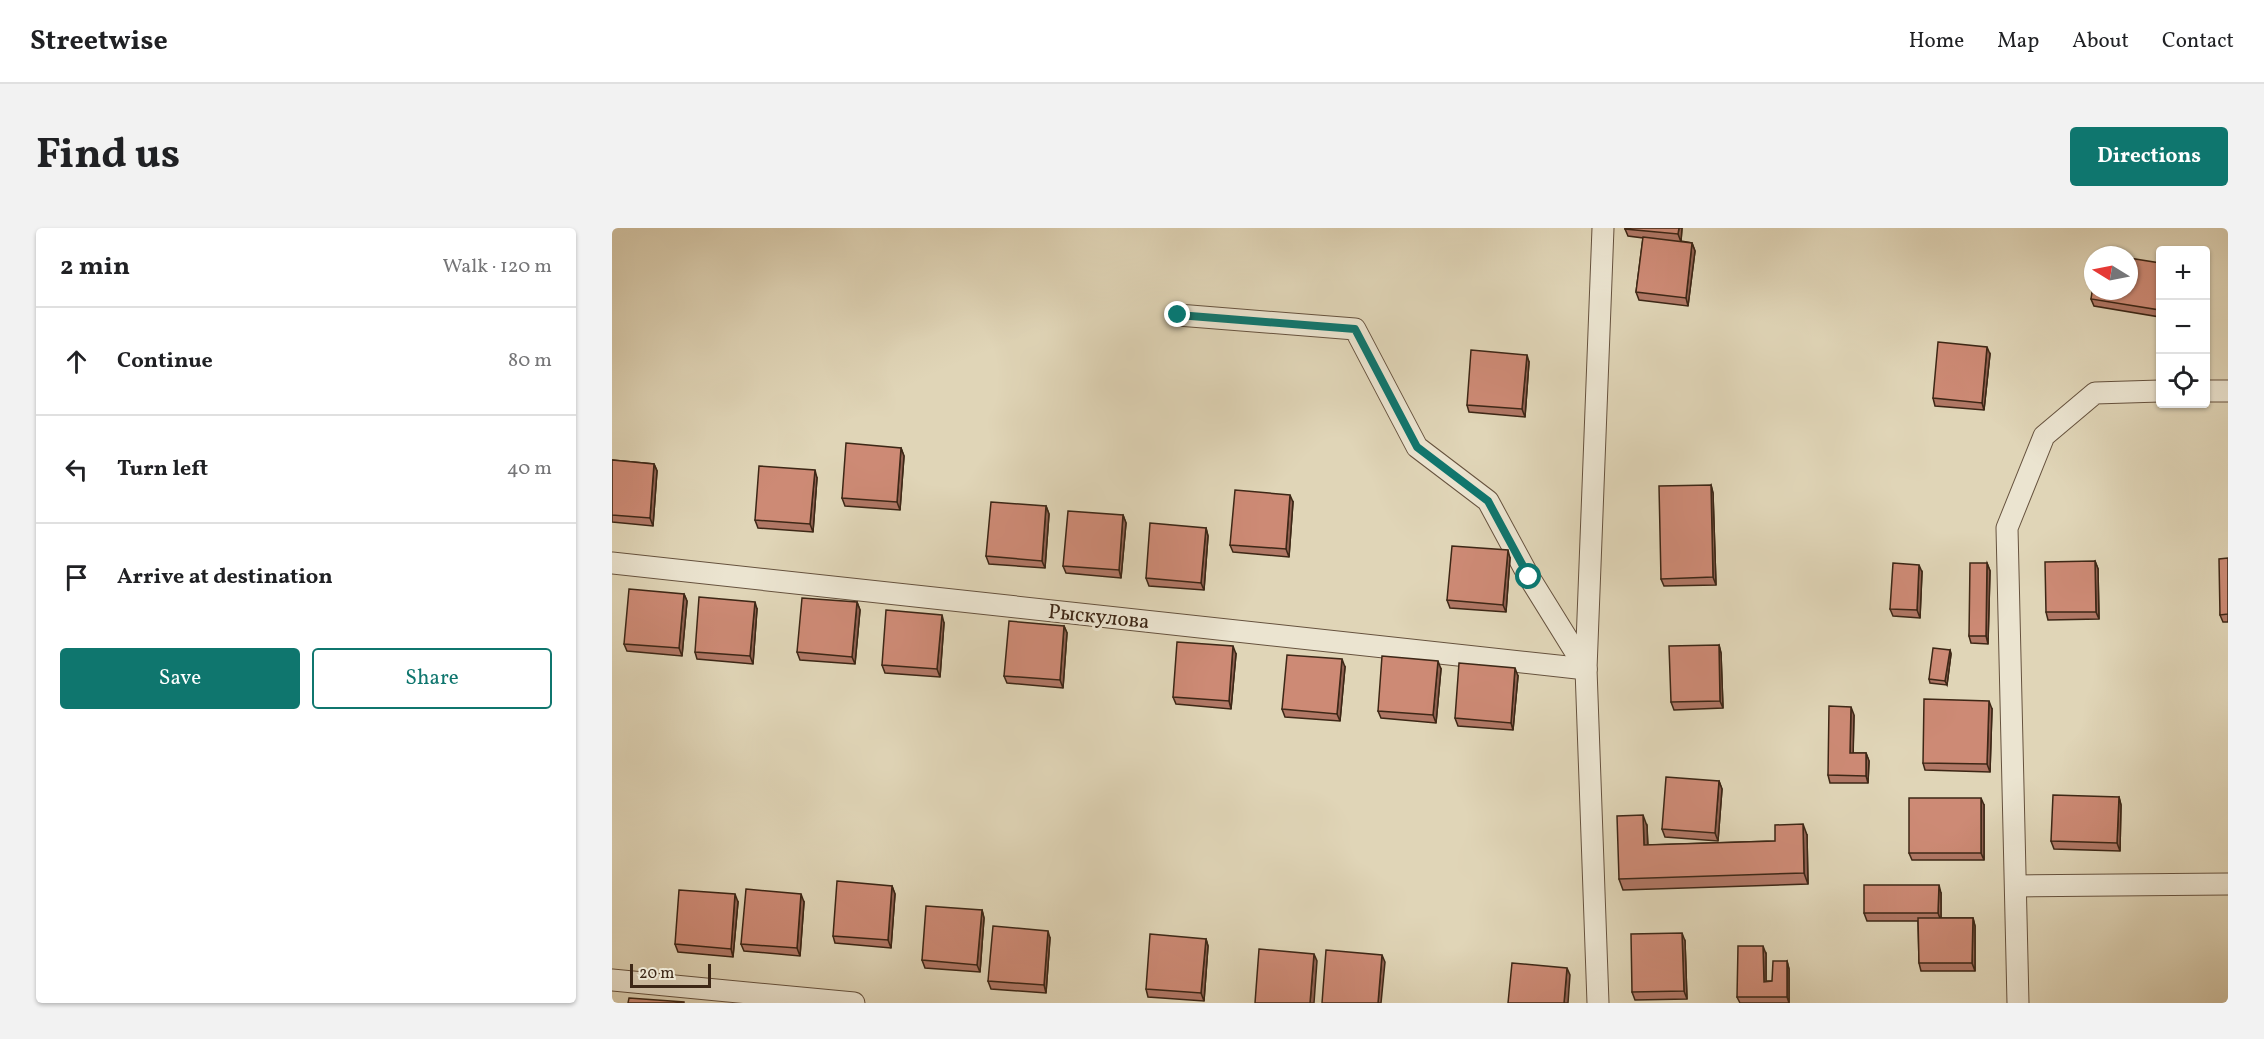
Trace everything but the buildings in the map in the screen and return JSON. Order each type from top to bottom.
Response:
[{"type":"street","points":[[1598,1003],[1586,669],[1603,228]]},
{"type":"street","points":[[1178,315],[1355,329],[1417,447],[1488,501],[1529,577],[1586,669]]},
{"type":"street","points":[[2018,1003],[2007,528],[2044,436],[2095,393],[2156,391]]},
{"type":"street","points":[[2210,391],[2228,391]]},
{"type":"street","name":"Рыскулова","points":[[612,563],[1586,669]]},
{"type":"street","points":[[2016,886],[2228,884]]},
{"type":"street","points":[[612,980],[854,1003]]},
{"type":"route","points":[[1178,315],[1355,329],[1417,447],[1488,501],[1529,577]]}]
